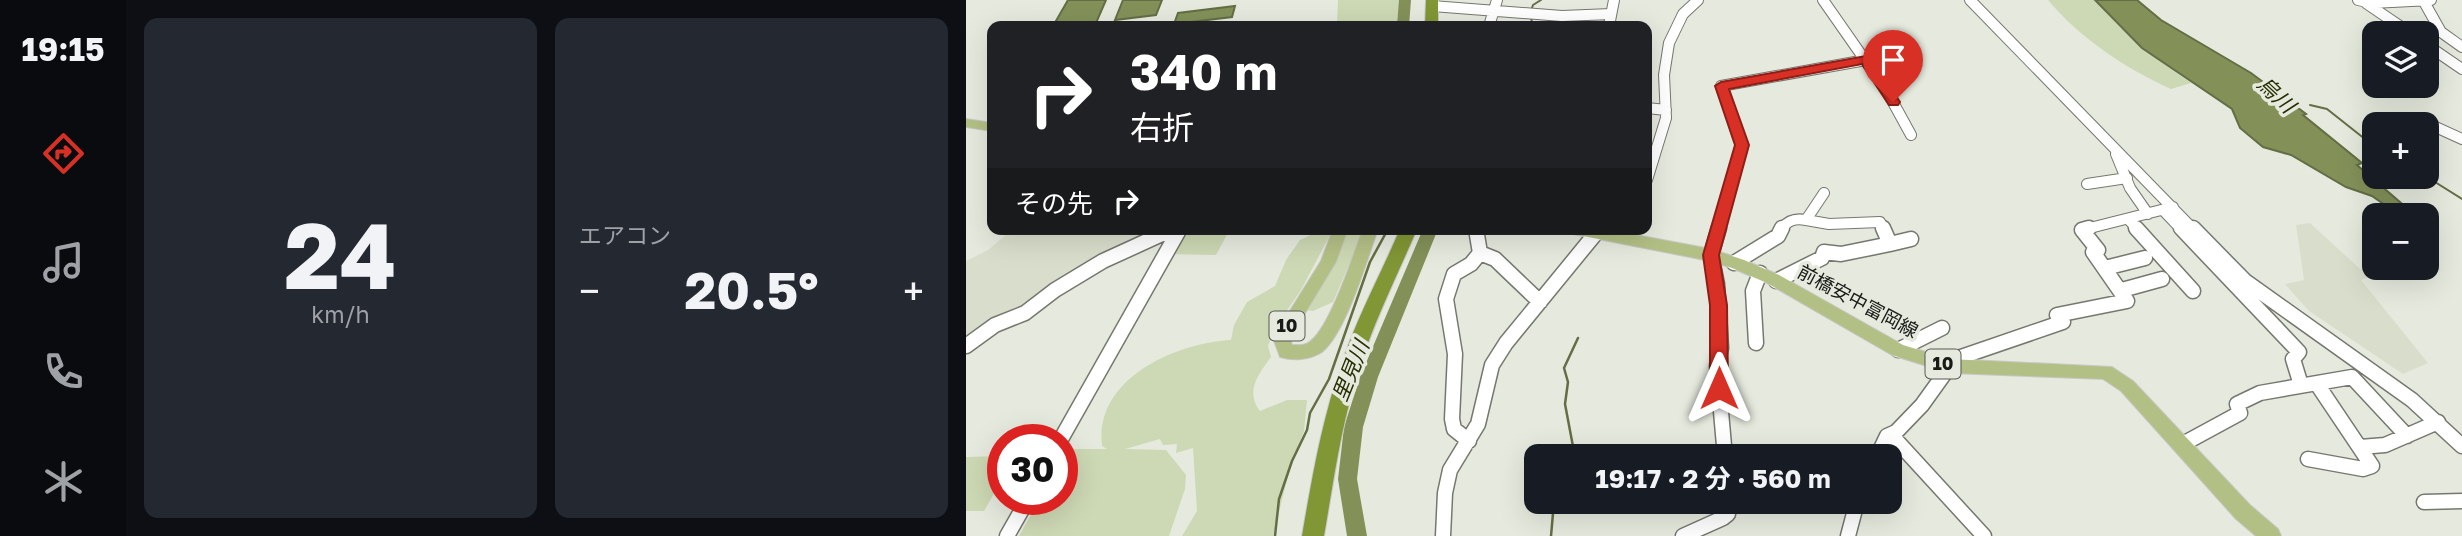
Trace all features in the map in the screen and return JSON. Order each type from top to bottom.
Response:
[{"type":"highway","points":[[1432,3],[1432,21]]},
{"type":"highway","points":[[1313,536],[1334,418],[1343,386],[1380,292],[1406,235]]},
{"type":"main road","points":[[966,122],[987,126]]},
{"type":"main road","name":"10","points":[[1339,235],[1328,262],[1281,338],[1286,352],[1298,353],[1311,349],[1327,334],[1368,235]]},
{"type":"main road","name":"前橋安中富岡線","points":[[1632,235],[1734,263],[1776,281],[1898,350],[1949,366],[2106,372],[2127,386],[2244,512],[2271,536]]},
{"type":"street","points":[[1490,21],[1497,0]]},
{"type":"street","points":[[1610,21],[1614,0]]},
{"type":"street","points":[[1652,162],[1667,110],[1664,75],[1667,56],[1686,3],[1698,0]]},
{"type":"street","points":[[1823,0],[1866,60],[1912,135]]},
{"type":"street","points":[[1970,0],[2113,147],[2294,346],[2299,352],[2293,359],[2301,385]]},
{"type":"street","points":[[2423,0],[2441,32],[2462,47]]},
{"type":"street","points":[[2362,1],[2431,0]]},
{"type":"street","points":[[2362,1],[2392,21]]},
{"type":"street","points":[[1432,3],[1492,12],[1562,16],[1611,14]]},
{"type":"street","points":[[2439,53],[2462,69]]},
{"type":"street","points":[[1724,444],[1717,366],[1721,348],[1717,284],[1711,255],[1742,145],[1721,86],[1866,60]]},
{"type":"street","points":[[1652,108],[1667,110]]},
{"type":"street","points":[[2439,129],[2462,139]]},
{"type":"street","points":[[2113,147],[2148,214]]},
{"type":"street","points":[[2087,184],[2127,178]]},
{"type":"street","points":[[1806,220],[1824,194]]},
{"type":"street","points":[[1883,444],[1887,436],[1896,432],[1936,389],[1955,359],[2060,318],[2127,301],[2094,252],[2098,250],[2082,230],[2168,209]]},
{"type":"street","points":[[2168,209],[2271,302],[2394,385],[2462,446]]},
{"type":"street","points":[[1734,263],[1778,236],[1785,223],[1797,218],[1829,224],[1880,222],[1891,244]]},
{"type":"street","points":[[2128,219],[2193,291]]},
{"type":"street","points":[[966,346],[995,325],[1025,313],[1055,290],[1103,261],[1160,235]]},
{"type":"street","points":[[1069,424],[1176,235]]},
{"type":"street","points":[[1469,441],[1454,429],[1451,419],[1455,354],[1446,299],[1454,274],[1471,264],[1480,253],[1477,235]]},
{"type":"street","points":[[1443,536],[1445,493],[1450,470],[1478,424],[1492,365],[1595,235]]},
{"type":"street","points":[[1776,281],[1822,258],[1824,252],[1841,254],[1911,239]]},
{"type":"street","points":[[1480,253],[1495,259],[1540,302]]},
{"type":"street","points":[[2105,268],[2145,258]]},
{"type":"street","points":[[1756,343],[1753,290],[1760,274]]},
{"type":"street","points":[[2122,290],[2162,279]]},
{"type":"street","points":[[1898,350],[1942,328]]},
{"type":"street","points":[[2181,445],[2240,413],[2237,404],[2260,393],[2352,377],[2407,436]]},
{"type":"street","points":[[2308,459],[2363,468],[2372,466],[2317,384]]},
{"type":"street","points":[[2360,447],[2385,445],[2438,422]]},
{"type":"street","points":[[1896,432],[1895,439],[1984,536]]},
{"type":"street","points":[[2424,502],[2462,501]]},
{"type":"street","points":[[1683,536],[1727,514]]},
{"type":"street","points":[[1848,536],[1854,514]]},
{"type":"street","points":[[1007,536],[1019,515]]},
{"type":"shaded area","points":[[1338,0],[1403,0],[1405,21],[1337,21]]},
{"type":"shaded area","points":[[2048,0],[2095,0],[2142,48],[2191,83],[2171,89],[2137,72],[2089,40]]},
{"type":"shaded area","points":[[2310,223],[2362,271],[2361,280],[2428,363],[2403,374],[2309,311],[2285,284],[2304,280],[2296,225]]},
{"type":"shaded area","points":[[1006,235],[1148,235],[966,340],[966,261],[988,250]]},
{"type":"shaded area","points":[[1179,235],[1227,235],[1216,255],[1168,254]]},
{"type":"shaded area","points":[[1310,235],[1330,235],[1301,290],[1273,331],[1268,346],[1271,357],[1253,390],[1260,411],[1287,400],[1307,400],[1304,431],[1290,468],[1273,536],[1182,536],[1197,511],[1193,448],[1176,453],[1177,444],[1163,445],[1160,439],[1125,449],[1166,450],[1186,475],[1185,489],[1169,536],[1019,536],[1031,515],[1078,515],[1078,449],[1107,449],[1102,446],[1103,422],[1111,402],[1125,384],[1142,369],[1163,357],[1186,348],[1231,340],[1234,325],[1247,302],[1275,286],[1286,260],[1300,240]]},
{"type":"shaded area","points":[[1346,235],[1361,235],[1333,302],[1313,311],[1306,310],[1333,265]]},
{"type":"shaded area","points":[[987,456],[987,506],[984,511],[966,511],[966,457]]},
{"type":"water","points":[[1068,0],[1106,0],[1097,21],[1056,21]]},
{"type":"water","points":[[1123,0],[1162,0],[1156,15],[1115,20]]},
{"type":"water","name":"烏川","points":[[2095,0],[2137,0],[2161,20],[2251,73],[2306,114],[2303,115],[2362,163],[2357,165],[2362,169],[2362,189],[2385,189],[2401,203],[2382,203],[2372,196],[2346,187],[2291,155],[2263,147],[2240,128],[2232,109],[2142,48]]},
{"type":"water","points":[[1235,6],[1232,17],[1175,21],[1178,13]]},
{"type":"waterway","name":"里見川","points":[[1403,21],[1405,0]]},
{"type":"waterway","points":[[1531,11],[1533,5],[1541,0]]},
{"type":"waterway","points":[[2310,105],[2327,109],[2362,137]]},
{"type":"waterway","points":[[2439,185],[2462,199]]},
{"type":"waterway","points":[[1275,536],[1279,499],[1292,461],[1307,430],[1310,413],[1329,379],[1370,262],[1385,235]]},
{"type":"waterway","name":"里見川","points":[[1357,536],[1350,507],[1348,479],[1353,427],[1369,377],[1428,235]]},
{"type":"waterway","points":[[1573,444],[1565,404],[1568,382],[1564,368],[1578,338]]},
{"type":"waterway","points":[[1551,536],[1553,514]]},
{"type":"route","points":[[1719,388],[1717,358],[1721,348],[1717,284],[1711,255],[1742,145],[1721,86],[1866,60],[1893,102]]}]
